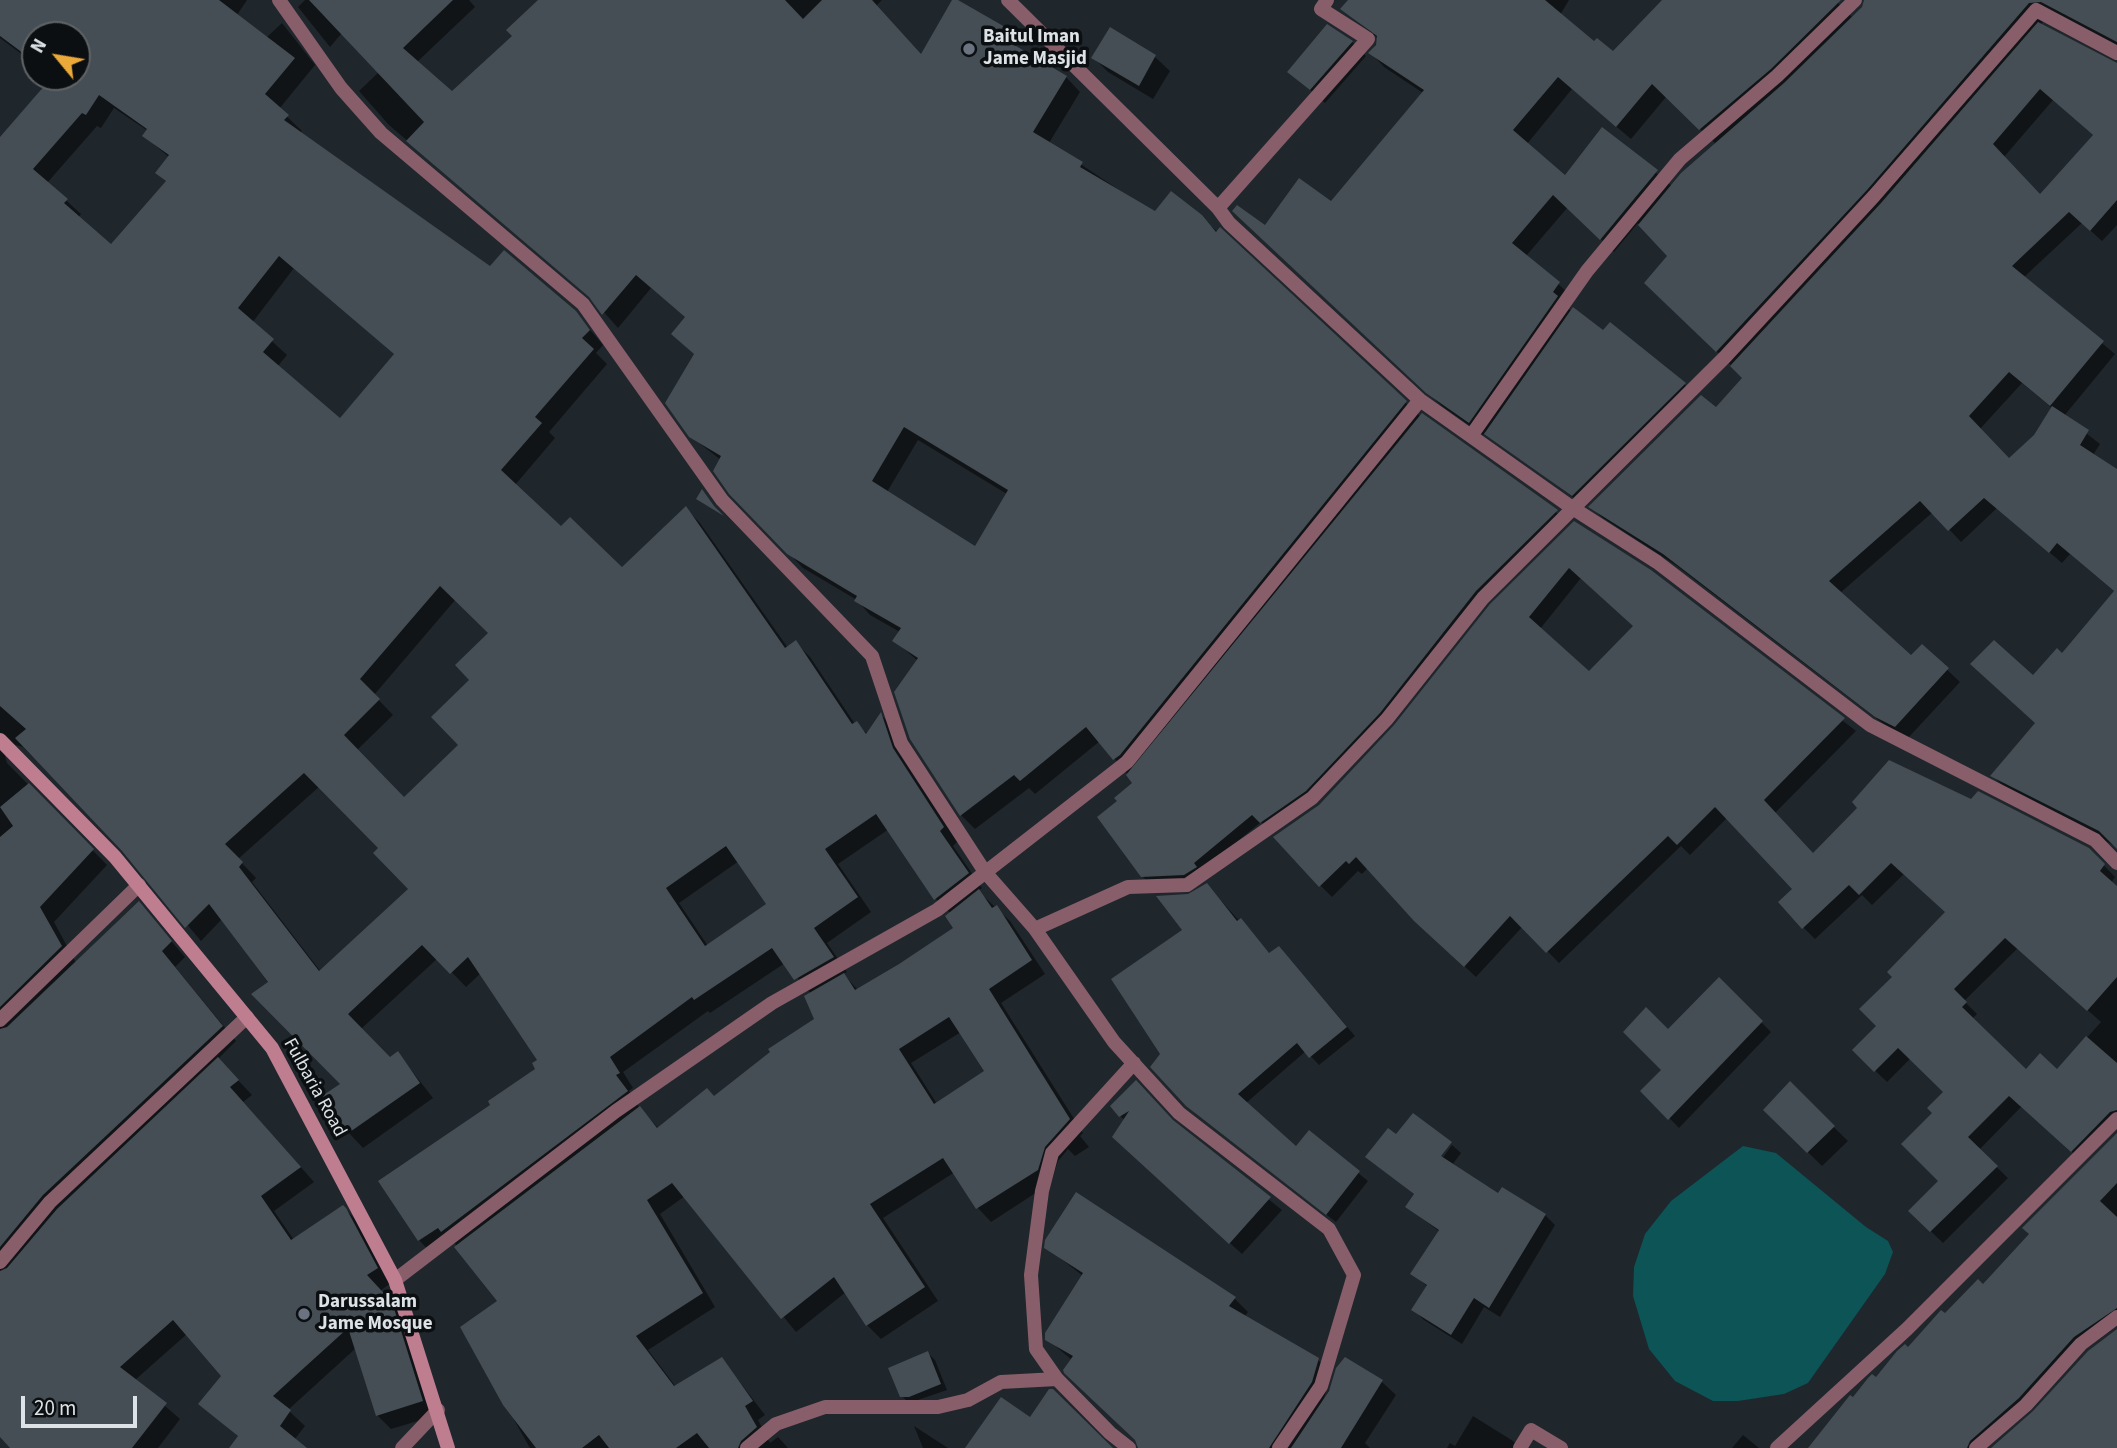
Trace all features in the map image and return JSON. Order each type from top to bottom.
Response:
[{"type":"main road","name":"Fulbaria Road","points":[[0,740],[116,857],[272,1048],[395,1280],[448,1448]]},
{"type":"street","points":[[279,0],[341,88],[381,133],[583,304],[722,500],[872,656],[901,743],[985,872],[1035,929],[1114,1042],[1179,1113],[1329,1229],[1354,1275],[1321,1386],[1279,1448]]},
{"type":"street","points":[[1007,0],[1218,208],[1229,223],[1420,400],[1571,508],[1657,562],[1870,725],[2095,840],[2117,863]]},
{"type":"street","points":[[1218,208],[1368,39],[1321,9],[1326,0]]},
{"type":"street","points":[[1471,436],[1587,271],[1680,159],[1777,76],[1854,0]]},
{"type":"street","points":[[1035,929],[1128,887],[1187,885],[1312,799],[1387,719],[1483,598],[1726,357],[1874,196],[2036,5],[2117,53]]},
{"type":"street","points":[[395,1280],[616,1111],[772,1003],[937,910],[1127,762],[1420,400]]},
{"type":"street","points":[[0,1020],[139,885]]},
{"type":"street","points":[[0,1262],[50,1202],[247,1017]]},
{"type":"street","points":[[1129,1448],[1110,1433],[1057,1379],[1036,1349],[1031,1275],[1042,1191],[1052,1153],[1134,1063]]},
{"type":"street","points":[[1777,1448],[1908,1329],[2117,1119]]},
{"type":"street","points":[[1976,1448],[2026,1405],[2081,1344],[2117,1317]]},
{"type":"street","points":[[747,1448],[776,1424],[825,1407],[938,1407],[968,1400],[1001,1382],[1057,1379]]},
{"type":"street","points":[[402,1448],[438,1410]]},
{"type":"street","points":[[1520,1448],[1531,1430],[1562,1448]]},
{"type":"shaded area","points":[[1743,1146],[1776,1153],[1866,1227],[1888,1241],[1893,1252],[1885,1274],[1808,1383],[1784,1394],[1738,1401],[1713,1401],[1675,1381],[1649,1349],[1633,1296],[1634,1267],[1645,1234],[1671,1201]]},
{"type":"building","points":[[0,0],[219,0],[295,58],[265,94],[289,115],[284,120],[490,266],[504,250],[576,311],[590,330],[582,338],[594,349],[535,417],[542,423],[501,470],[561,526],[570,517],[622,567],[686,506],[785,648],[796,640],[852,724],[857,721],[866,734],[881,712],[893,748],[944,827],[940,831],[969,873],[934,900],[876,814],[825,849],[858,897],[814,928],[834,957],[794,980],[772,948],[694,1000],[692,997],[610,1057],[620,1073],[616,1075],[628,1091],[441,1232],[438,1228],[418,1241],[378,1181],[490,1105],[488,1101],[535,1069],[532,1063],[537,1060],[468,957],[450,974],[422,945],[348,1014],[390,1057],[398,1051],[420,1083],[347,1134],[322,1096],[340,1084],[251,994],[268,982],[209,904],[185,928],[122,851],[15,738],[26,729],[0,706],[0,137],[40,91],[91,91],[91,21],[21,21],[21,52],[0,36]],"holes":[[[99,95],[147,129],[142,136],[169,155],[155,173],[166,181],[111,244],[64,203],[68,199],[33,169],[82,113],[86,115]],[[279,256],[394,354],[340,418],[263,352],[274,339],[238,308]],[[440,586],[488,633],[455,665],[469,680],[431,717],[458,745],[404,797],[344,735],[380,699],[360,679]],[[304,773],[378,848],[373,853],[408,889],[319,971],[239,867],[243,862],[225,844]],[[726,846],[766,904],[705,946],[666,888]]]},
{"type":"building","points":[[309,0],[453,0],[403,48],[452,91],[512,36],[506,30],[538,0],[785,0],[803,19],[822,0],[872,0],[921,54],[952,0],[958,0],[1005,27],[999,36],[1067,76],[1033,132],[1083,162],[1080,167],[1155,211],[1171,191],[1202,215],[1216,232],[1220,227],[1407,401],[1120,755],[1113,760],[1086,727],[1020,781],[1014,775],[960,816],[910,739],[894,692],[918,658],[892,641],[901,628],[854,601],[857,596],[787,554],[729,494],[713,471],[721,456],[689,437],[665,403],[694,354],[671,334],[685,317],[636,275],[602,315],[589,297],[406,141],[424,122]],"holes":[[[904,427],[1008,490],[975,546],[872,481]]]},
{"type":"building","points":[[1348,0],[1545,0],[1594,41],[1597,38],[1613,51],[1662,0],[1841,0],[1771,69],[1699,130],[1652,84],[1616,127],[1558,77],[1513,130],[1565,175],[1602,127],[1658,170],[1600,240],[1553,195],[1512,243],[1560,282],[1553,292],[1558,296],[1469,423],[1426,393],[1232,211],[1237,205],[1265,225],[1299,178],[1331,201],[1424,90],[1368,53],[1376,45],[1377,36],[1340,9]]},
{"type":"building","points":[[1864,0],[2117,0],[2117,42],[2041,2],[2029,3],[1867,190],[1716,352],[1644,283],[1667,256],[1638,225],[1681,173],[1784,83],[1862,7]]},
{"type":"building","points":[[2038,22],[2117,63],[2117,200],[2090,231],[2069,212],[2012,266],[2104,341],[2050,406],[2009,372],[1969,416],[2009,458],[2034,435],[2052,406],[2089,430],[2080,445],[2117,469],[2117,849],[2099,831],[1990,776],[2035,723],[1970,664],[1994,640],[2033,675],[2057,648],[2062,653],[2114,591],[2057,543],[2049,553],[1984,498],[1948,531],[1920,501],[1829,581],[1911,655],[1922,644],[1949,668],[1895,727],[1875,717],[1663,554],[1588,507],[1701,395],[1716,407],[1742,378],[1730,366],[1881,203]],"holes":[[[2040,89],[2093,135],[2040,194],[1993,144]]]},
{"type":"building","points":[[1327,24],[1353,41],[1310,90],[1287,72]]},
{"type":"building","points":[[1110,27],[1156,55],[1139,86],[1091,58]]},
{"type":"building","points":[[1573,307],[1603,330],[1610,322],[1686,383],[1572,496],[1484,434]]},
{"type":"building","points":[[1422,413],[1558,510],[1476,591],[1380,713],[1306,791],[1260,823],[1252,815],[1194,863],[1197,867],[1184,875],[1141,877],[1097,817],[1117,801],[1114,798],[1132,783],[1126,775]]},
{"type":"building","points":[[702,489],[714,506],[724,516],[696,499]]},
{"type":"building","points":[[1574,521],[1651,570],[1845,718],[1764,800],[1813,853],[1857,808],[1852,802],[1889,760],[1971,799],[1978,791],[2089,848],[2105,864],[2100,871],[2117,886],[2117,977],[2087,1011],[2005,938],[1954,989],[1967,1002],[1962,1007],[2026,1069],[2040,1053],[2057,1069],[2086,1036],[2117,1063],[2117,1110],[2110,1112],[2071,1152],[2009,1096],[1968,1137],[1998,1166],[1930,1232],[1908,1211],[1938,1181],[1901,1144],[1932,1113],[1927,1108],[1943,1092],[1898,1048],[1874,1072],[1852,1050],[1876,1026],[1859,1009],[1892,977],[1887,972],[1945,912],[1891,863],[1859,895],[1849,885],[1802,929],[1778,902],[1792,889],[1715,807],[1677,845],[1668,836],[1546,953],[1510,916],[1464,967],[1414,921],[1356,857],[1349,864],[1346,861],[1319,887],[1273,837],[1319,805],[1394,725],[1490,604]],"holes":[[[1569,568],[1633,626],[1589,671],[1529,617]]]},
{"type":"building","points":[[29,783],[94,849],[40,907],[62,946],[0,1007],[0,837],[13,826],[0,807]]},
{"type":"building","points":[[1207,883],[1237,921],[1241,918],[1269,953],[1279,946],[1347,1027],[1309,1058],[1297,1043],[1238,1094],[1296,1146],[1309,1130],[1360,1171],[1326,1215],[1186,1106],[1150,1067],[1160,1054],[1111,979],[1182,930],[1156,896],[1188,894]]},
{"type":"building","points":[[979,889],[992,908],[997,905],[1032,960],[989,989],[1070,1119],[1045,1147],[1038,1170],[976,1209],[943,1158],[870,1204],[925,1287],[866,1326],[834,1277],[781,1319],[672,1183],[647,1200],[703,1293],[636,1336],[674,1386],[722,1357],[753,1401],[745,1406],[757,1427],[741,1441],[738,1448],[709,1448],[697,1433],[676,1448],[609,1448],[599,1435],[582,1448],[536,1448],[503,1405],[460,1327],[497,1301],[454,1247],[640,1106],[657,1128],[707,1088],[714,1096],[770,1052],[768,1049],[814,1019],[804,996],[844,973],[855,990],[953,928],[945,916]],"holes":[[[949,1017],[984,1071],[934,1104],[899,1049]]]},
{"type":"building","points":[[139,901],[172,941],[162,951],[223,1026],[43,1195],[0,1247],[0,1029],[7,1027]]},
{"type":"building","points":[[1719,977],[1763,1021],[1668,1120],[1640,1091],[1661,1070],[1623,1032],[1646,1007],[1668,1029]]},
{"type":"building","points":[[218,1057],[239,1080],[230,1087],[301,1167],[261,1196],[291,1240],[343,1205],[346,1208],[378,1268],[367,1275],[392,1302],[423,1401],[376,1416],[348,1328],[273,1396],[291,1410],[280,1426],[307,1448],[229,1448],[238,1436],[198,1404],[221,1376],[173,1320],[120,1367],[167,1403],[132,1448],[10,1448],[0,1437],[0,1271],[7,1268],[57,1209]]},
{"type":"building","points":[[1136,1080],[1173,1120],[1271,1197],[1229,1244],[1112,1137],[1129,1111],[1119,1117],[1110,1106]]},
{"type":"building","points":[[1790,1081],[1835,1126],[1807,1153],[1763,1110]]},
{"type":"building","points":[[1413,1113],[1452,1142],[1441,1156],[1498,1193],[1502,1187],[1546,1214],[1489,1308],[1474,1298],[1451,1335],[1411,1310],[1427,1285],[1410,1274],[1439,1230],[1405,1207],[1414,1194],[1365,1157],[1388,1128],[1396,1134]]},
{"type":"building","points":[[2117,1133],[2117,1183],[2100,1201],[2117,1217],[2117,1308],[2074,1337],[2019,1398],[1970,1441],[1967,1448],[1808,1448],[1850,1395],[1853,1397],[1872,1374],[1876,1377],[1897,1351],[1905,1344],[1908,1347],[1941,1310],[1945,1313],[1978,1279],[1983,1284],[2029,1234],[2022,1228]]},
{"type":"building","points":[[1076,1192],[1236,1297],[1229,1306],[1319,1358],[1312,1382],[1269,1448],[1138,1448],[1135,1440],[1064,1373],[1063,1370],[1073,1356],[1045,1340],[1045,1333],[1083,1273],[1044,1248],[1045,1240]]},
{"type":"building","points":[[2117,1329],[2117,1448],[1991,1448],[2033,1411],[2088,1351]]},
{"type":"building","points":[[928,1351],[941,1384],[909,1397],[900,1397],[888,1368]]},
{"type":"building","points":[[1345,1357],[1383,1380],[1341,1448],[1291,1448],[1329,1391],[1336,1368]]},
{"type":"building","points":[[1049,1389],[1053,1389],[1113,1448],[965,1448],[1001,1397],[1030,1417]]},
{"type":"place","name":"Baitul Iman Jame Masjid","points":[[969,49]]},
{"type":"place","name":"Darussalam Jame Mosque","points":[[304,1314]]}]
